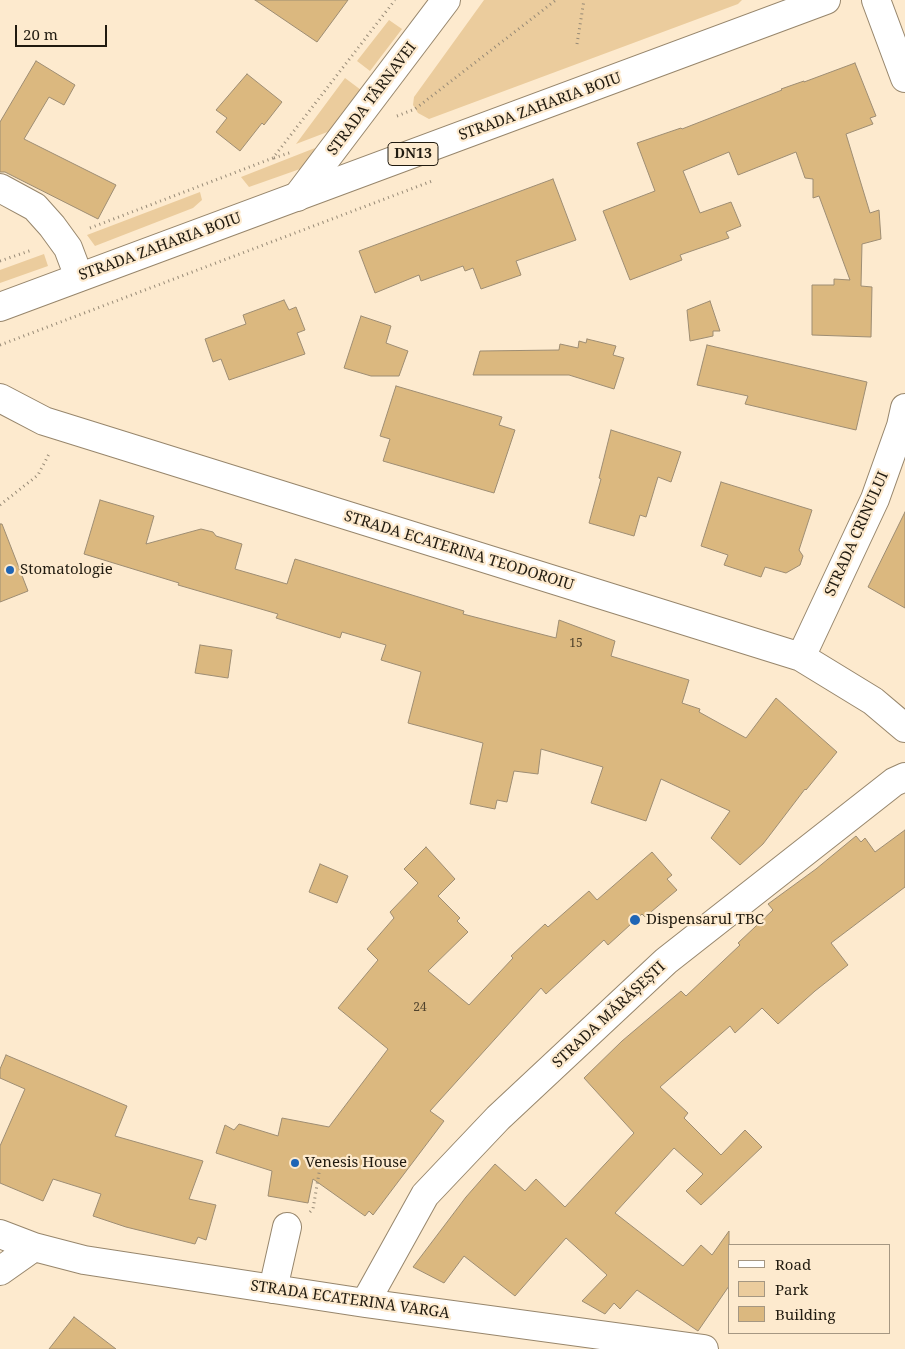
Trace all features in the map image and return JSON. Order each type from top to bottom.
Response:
[{"type":"main road","name":"STRADA TÂRNAVEI","points":[[297,197],[446,0]]},
{"type":"main road","name":"STRADA ZAHARIA BOIU","points":[[0,307],[297,197],[785,7],[826,0]]},
{"type":"main road","points":[[876,0],[905,78]]},
{"type":"main road","points":[[0,188],[35,207],[52,226],[68,248],[79,277]]},
{"type":"main road","name":"STRADA ECATERINA TEODOROIU","points":[[0,398],[44,421],[801,657],[873,700],[905,728]]},
{"type":"main road","name":"STRADA CRINULUI","points":[[801,657],[875,499],[901,426],[905,408]]},
{"type":"main road","name":"STRADA MĂRĂȘEȘTI","points":[[365,1303],[425,1195],[498,1118],[666,961],[894,782],[905,777]]},
{"type":"main road","points":[[273,1289],[287,1227]]},
{"type":"main road","name":"STRADA ECATERINA VARGA","points":[[0,1234],[34,1247],[84,1260],[365,1303],[704,1349]]},
{"type":"main road","points":[[0,1271],[34,1247]]},
{"type":"path","points":[[273,158],[395,0]]},
{"type":"path","points":[[388,119],[415,109],[556,0]]},
{"type":"path","points":[[577,44],[584,0]]},
{"type":"path","points":[[0,262],[273,158],[300,150]]},
{"type":"path","points":[[0,506],[38,475],[63,427]]},
{"type":"path","points":[[287,1227],[313,1209],[322,1155]]},
{"type":"green space","points":[[484,0],[742,0],[738,4],[429,119],[418,113],[413,105],[414,97]]},
{"type":"green space","points":[[389,20],[402,29],[370,71],[357,61]]},
{"type":"green space","points":[[345,78],[361,90],[330,131],[296,144]]},
{"type":"green space","points":[[315,148],[309,160],[300,169],[249,187],[241,177]]},
{"type":"green space","points":[[200,192],[202,200],[193,208],[95,246],[87,235]]},
{"type":"green space","points":[[44,254],[48,266],[0,283],[0,270]]},
{"type":"building","points":[[255,0],[348,0],[317,42]]},
{"type":"building","points":[[36,61],[75,85],[64,105],[49,97],[24,139],[116,185],[98,219],[5,172],[0,172],[0,122]]},
{"type":"building","points":[[855,63],[876,116],[870,118],[873,124],[846,134],[870,213],[879,210],[881,239],[862,244],[861,286],[872,287],[871,337],[812,335],[812,285],[834,285],[834,279],[850,280],[819,196],[813,198],[813,179],[805,178],[796,152],[738,175],[729,152],[683,171],[700,213],[731,202],[741,226],[726,232],[729,238],[680,255],[682,260],[630,280],[603,211],[655,191],[637,143],[682,129],[781,89]]},
{"type":"building","points":[[247,74],[282,102],[264,125],[262,123],[240,151],[216,132],[227,118],[216,110]]},
{"type":"building","points":[[553,179],[576,240],[516,261],[521,275],[481,289],[473,268],[465,271],[463,266],[421,281],[419,275],[375,293],[359,251]]},
{"type":"building","points":[[284,300],[289,310],[296,307],[305,330],[297,333],[305,354],[229,380],[221,359],[213,362],[205,339],[246,324],[243,315]]},
{"type":"building","points":[[710,301],[720,331],[713,331],[713,336],[690,341],[687,310]]},
{"type":"building","points":[[361,316],[391,326],[386,343],[408,351],[399,376],[371,376],[344,368]]},
{"type":"building","points":[[587,339],[616,346],[613,355],[624,358],[614,389],[569,375],[473,375],[480,351],[559,350],[560,344],[578,348],[579,341],[586,343]]},
{"type":"building","points":[[707,345],[867,382],[856,430],[745,404],[748,396],[697,385]]},
{"type":"building","points":[[396,386],[502,417],[499,425],[515,430],[494,493],[383,461],[390,439],[380,436]]},
{"type":"building","points":[[611,430],[681,452],[671,482],[658,477],[646,517],[640,515],[634,536],[589,523],[601,479],[599,478]]},
{"type":"building","points":[[721,482],[812,510],[799,550],[803,556],[800,565],[786,573],[765,567],[761,577],[724,565],[728,555],[701,546]]},
{"type":"building","points":[[100,500],[154,516],[146,544],[201,529],[213,532],[216,536],[242,544],[235,569],[287,584],[295,559],[464,611],[463,614],[556,638],[559,620],[615,641],[611,656],[689,680],[682,703],[700,709],[699,712],[746,738],[776,698],[837,752],[805,789],[763,844],[740,865],[711,838],[730,811],[661,779],[646,821],[591,803],[603,767],[541,749],[538,774],[514,771],[507,802],[497,800],[495,809],[470,804],[483,743],[408,723],[421,672],[381,660],[386,645],[342,632],[340,638],[276,618],[278,614],[178,585],[179,583],[84,554]]},
{"type":"building","points":[[905,512],[905,608],[868,587]]},
{"type":"building","name":"Stomatologie","points":[[0,524],[2,524],[28,591],[0,602]]},
{"type":"building","points":[[200,645],[232,650],[228,678],[195,673]]},
{"type":"building","points":[[905,830],[905,887],[831,943],[848,965],[778,1024],[762,1008],[735,1033],[730,1026],[660,1087],[688,1113],[684,1118],[721,1155],[745,1130],[762,1147],[701,1205],[686,1191],[703,1174],[674,1148],[615,1213],[683,1266],[701,1245],[712,1255],[729,1231],[728,1287],[698,1331],[637,1290],[620,1309],[614,1303],[605,1314],[582,1301],[607,1275],[566,1238],[515,1296],[464,1256],[444,1283],[413,1267],[466,1197],[495,1164],[525,1191],[536,1179],[565,1207],[634,1133],[584,1078],[622,1041],[681,991],[686,996],[740,945],[738,943],[773,910],[768,904],[816,869],[856,836],[861,842],[865,838],[875,852]]},
{"type":"building","points":[[426,847],[455,879],[438,896],[460,918],[457,921],[468,932],[428,971],[469,1005],[513,958],[511,956],[545,924],[548,927],[589,891],[597,900],[652,852],[672,875],[667,879],[677,890],[645,917],[642,914],[608,945],[604,940],[546,994],[541,988],[430,1111],[444,1121],[373,1215],[369,1211],[365,1216],[313,1179],[308,1203],[268,1196],[272,1171],[216,1153],[225,1125],[234,1130],[239,1124],[278,1136],[282,1118],[329,1127],[388,1049],[338,1008],[378,960],[367,949],[394,918],[390,912],[418,883],[404,869]]},
{"type":"building","points":[[320,864],[348,876],[337,903],[309,892]]},
{"type":"building","points":[[6,1055],[127,1106],[115,1136],[203,1161],[189,1199],[216,1205],[206,1240],[198,1237],[195,1244],[126,1227],[93,1216],[101,1194],[53,1179],[43,1201],[0,1183],[0,1146],[25,1089],[0,1078],[0,1069]]},
{"type":"building","points":[[74,1317],[116,1349],[49,1349]]},
{"type":"place","name":"Stomatologie","points":[[10,570]]},
{"type":"place","name":"Dispensarul TBC","points":[[635,920]]},
{"type":"place","name":"Venesis House","points":[[295,1163]]}]
